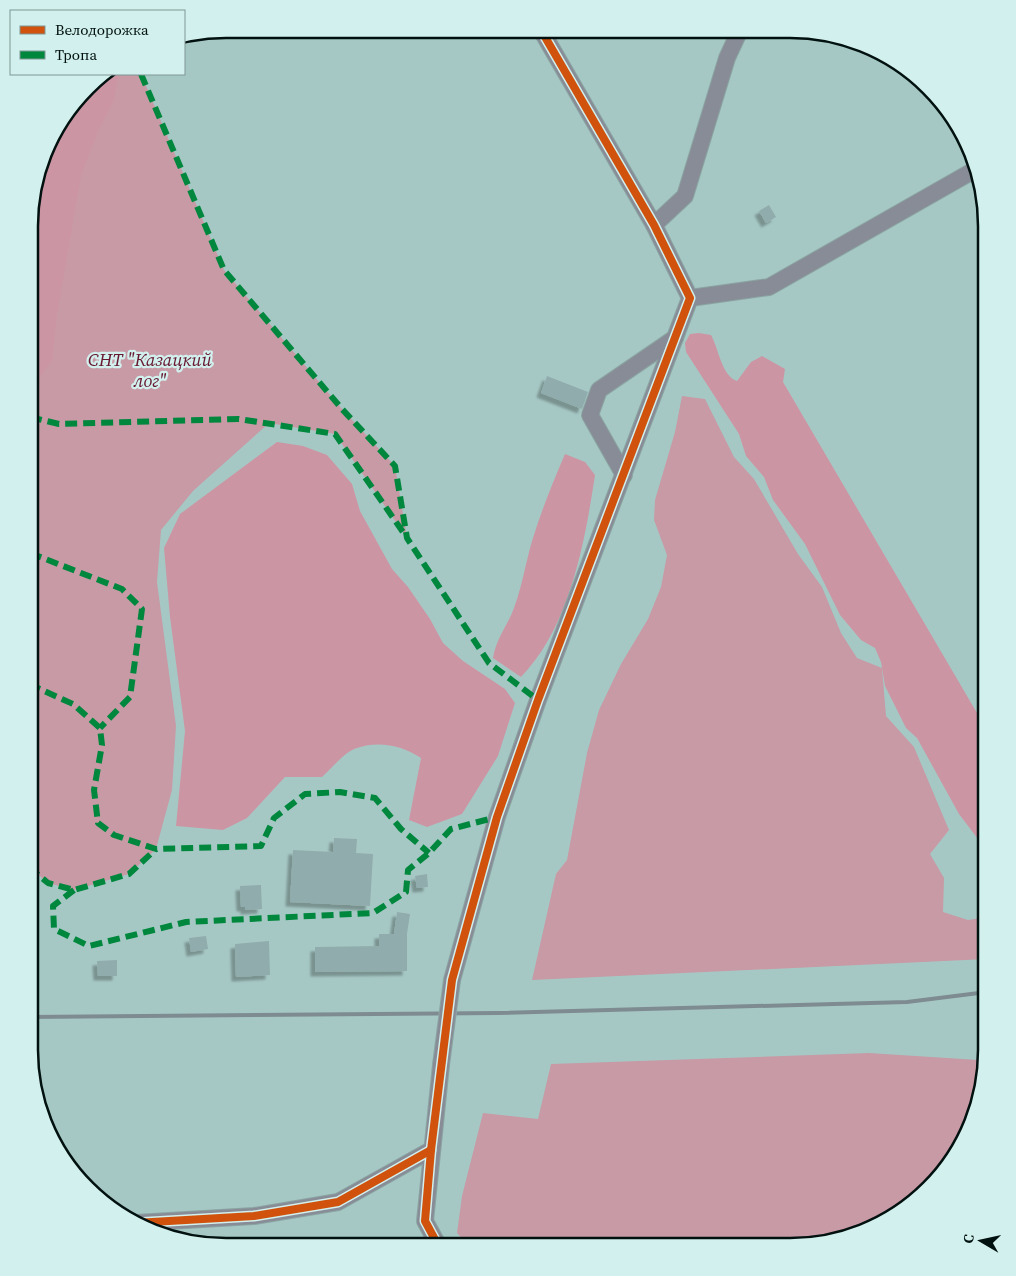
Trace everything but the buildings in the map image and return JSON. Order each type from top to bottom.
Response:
[{"type":"street","points":[[434,1238],[425,1221],[431,1150],[452,980],[497,817],[538,700],[690,298],[654,225],[546,38]]},
{"type":"street","points":[[654,225],[685,196],[727,58],[736,38]]},
{"type":"street","points":[[690,298],[769,287],[971,172]]},
{"type":"street","points":[[624,475],[590,415],[599,390],[674,338]]},
{"type":"street","points":[[149,1222],[254,1216],[338,1202],[431,1150]]},
{"type":"green space","name":"СНТ \"Казацкий лог\"","points":[[112,75],[141,75],[224,270],[342,409],[395,466],[407,538],[335,434],[269,423],[193,491],[161,530],[157,582],[176,726],[172,790],[156,849],[129,874],[74,890],[48,883],[38,875],[39,201],[47,165],[57,142],[76,111]]},
{"type":"green space","points":[[682,396],[705,399],[734,457],[754,479],[798,554],[822,587],[841,633],[857,658],[882,668],[886,716],[914,747],[949,830],[930,854],[944,878],[943,912],[968,920],[978,918],[978,959],[532,980],[556,874],[567,860],[587,753],[599,710],[621,664],[648,619],[661,587],[667,555],[654,520],[655,500],[675,432]]},
{"type":"green space","points":[[869,1053],[978,1060],[975,1087],[969,1111],[959,1134],[940,1165],[905,1200],[874,1219],[851,1229],[803,1238],[462,1238],[457,1233],[462,1196],[483,1113],[538,1119],[551,1064]]},
{"type":"shaded area","points":[[112,75],[118,75],[114,100],[99,129],[81,175],[57,315],[52,360],[38,380],[38,213],[41,189],[47,165],[69,121],[102,84]]},
{"type":"shaded area","points":[[690,334],[711,335],[724,368],[737,381],[751,362],[762,356],[785,369],[783,382],[978,715],[978,839],[959,814],[917,738],[906,728],[885,686],[881,662],[875,648],[861,640],[840,615],[805,544],[773,500],[764,477],[746,456],[739,434],[686,352],[685,343]]},
{"type":"shaded area","points":[[277,442],[303,446],[327,455],[352,484],[360,511],[392,569],[408,587],[430,619],[443,643],[463,661],[505,689],[515,703],[498,756],[462,814],[427,827],[409,820],[421,758],[397,747],[380,744],[363,746],[350,751],[322,777],[285,777],[247,818],[223,830],[176,826],[185,731],[170,617],[164,548],[180,514]]},
{"type":"shaded area","points":[[565,454],[585,462],[595,475],[586,527],[573,582],[563,609],[552,634],[538,657],[521,677],[493,658],[497,644],[515,605],[536,527]]},
{"type":"railway","points":[[38,1017],[498,1013],[907,1002],[978,993]]},
{"type":"marked path","points":[[141,75],[224,270],[342,409],[395,466],[407,538],[489,663],[538,700]]},
{"type":"marked path","points":[[38,419],[59,424],[239,419],[335,434],[405,535]]},
{"type":"marked path","points":[[38,556],[122,589],[142,609],[130,697],[100,728]]},
{"type":"marked path","points":[[38,688],[73,704],[100,728],[102,745],[94,790],[98,823],[114,835],[156,849],[261,846],[274,818],[305,794],[340,792],[375,798],[401,829],[429,853]]},
{"type":"marked path","points":[[74,890],[53,906],[54,929],[89,946],[186,922],[373,913],[406,892],[408,870],[429,853],[451,829],[497,817]]},
{"type":"marked path","points":[[38,875],[48,883],[74,890],[129,874],[156,849]]},
{"type":"cycle path","points":[[434,1238],[425,1221],[431,1150],[452,980],[497,817],[538,700],[690,298],[654,225],[546,38]]},
{"type":"cycle path","points":[[150,1222],[254,1216],[338,1202],[431,1150]]}]
